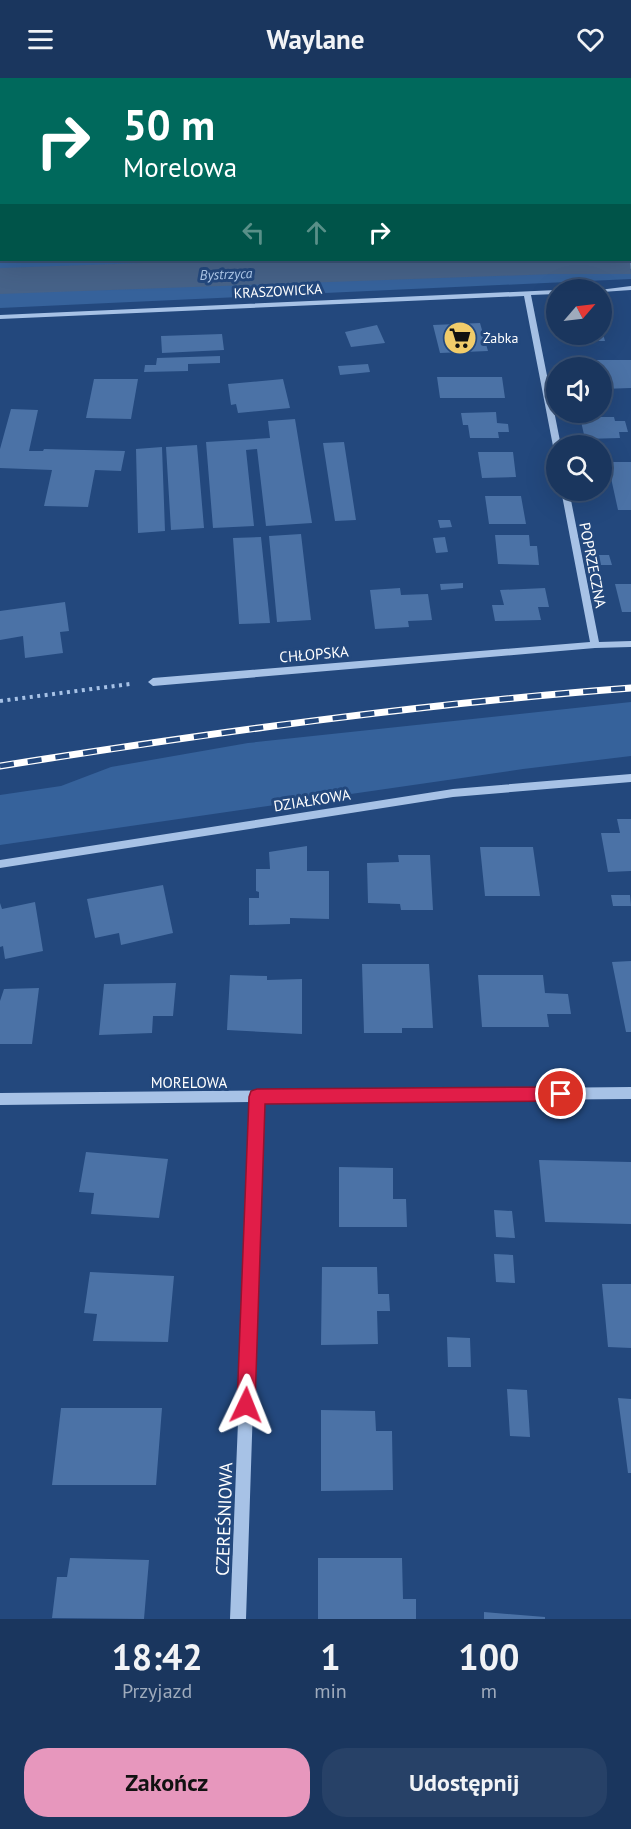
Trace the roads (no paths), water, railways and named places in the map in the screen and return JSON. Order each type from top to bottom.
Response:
[{"type":"street","points":[[612,289],[631,288]]},
{"type":"street","name":"KRASZOWICKA","points":[[0,317],[546,292]]},
{"type":"street","points":[[527,293],[555,435]]},
{"type":"street","name":"POPRZECZNA","points":[[567,501],[595,645]]},
{"type":"street","name":"CHŁOPSKA","points":[[153,682],[595,645],[631,644]]},
{"type":"street","name":"DZIAŁKOWA","points":[[0,864],[453,793],[631,778]]},
{"type":"street","name":"MORELOWA","points":[[0,1099],[631,1093]]},
{"type":"street","name":"CZEREŚNIOWA","points":[[238,1619],[257,1097]]},
{"type":"waterway","name":"Bystrzyca","points":[[0,281],[554,261],[631,261]]},
{"type":"railway","points":[[0,766],[157,742],[394,711],[631,688]]},
{"type":"place","name":"Żabka","points":[[460,338]]}]
